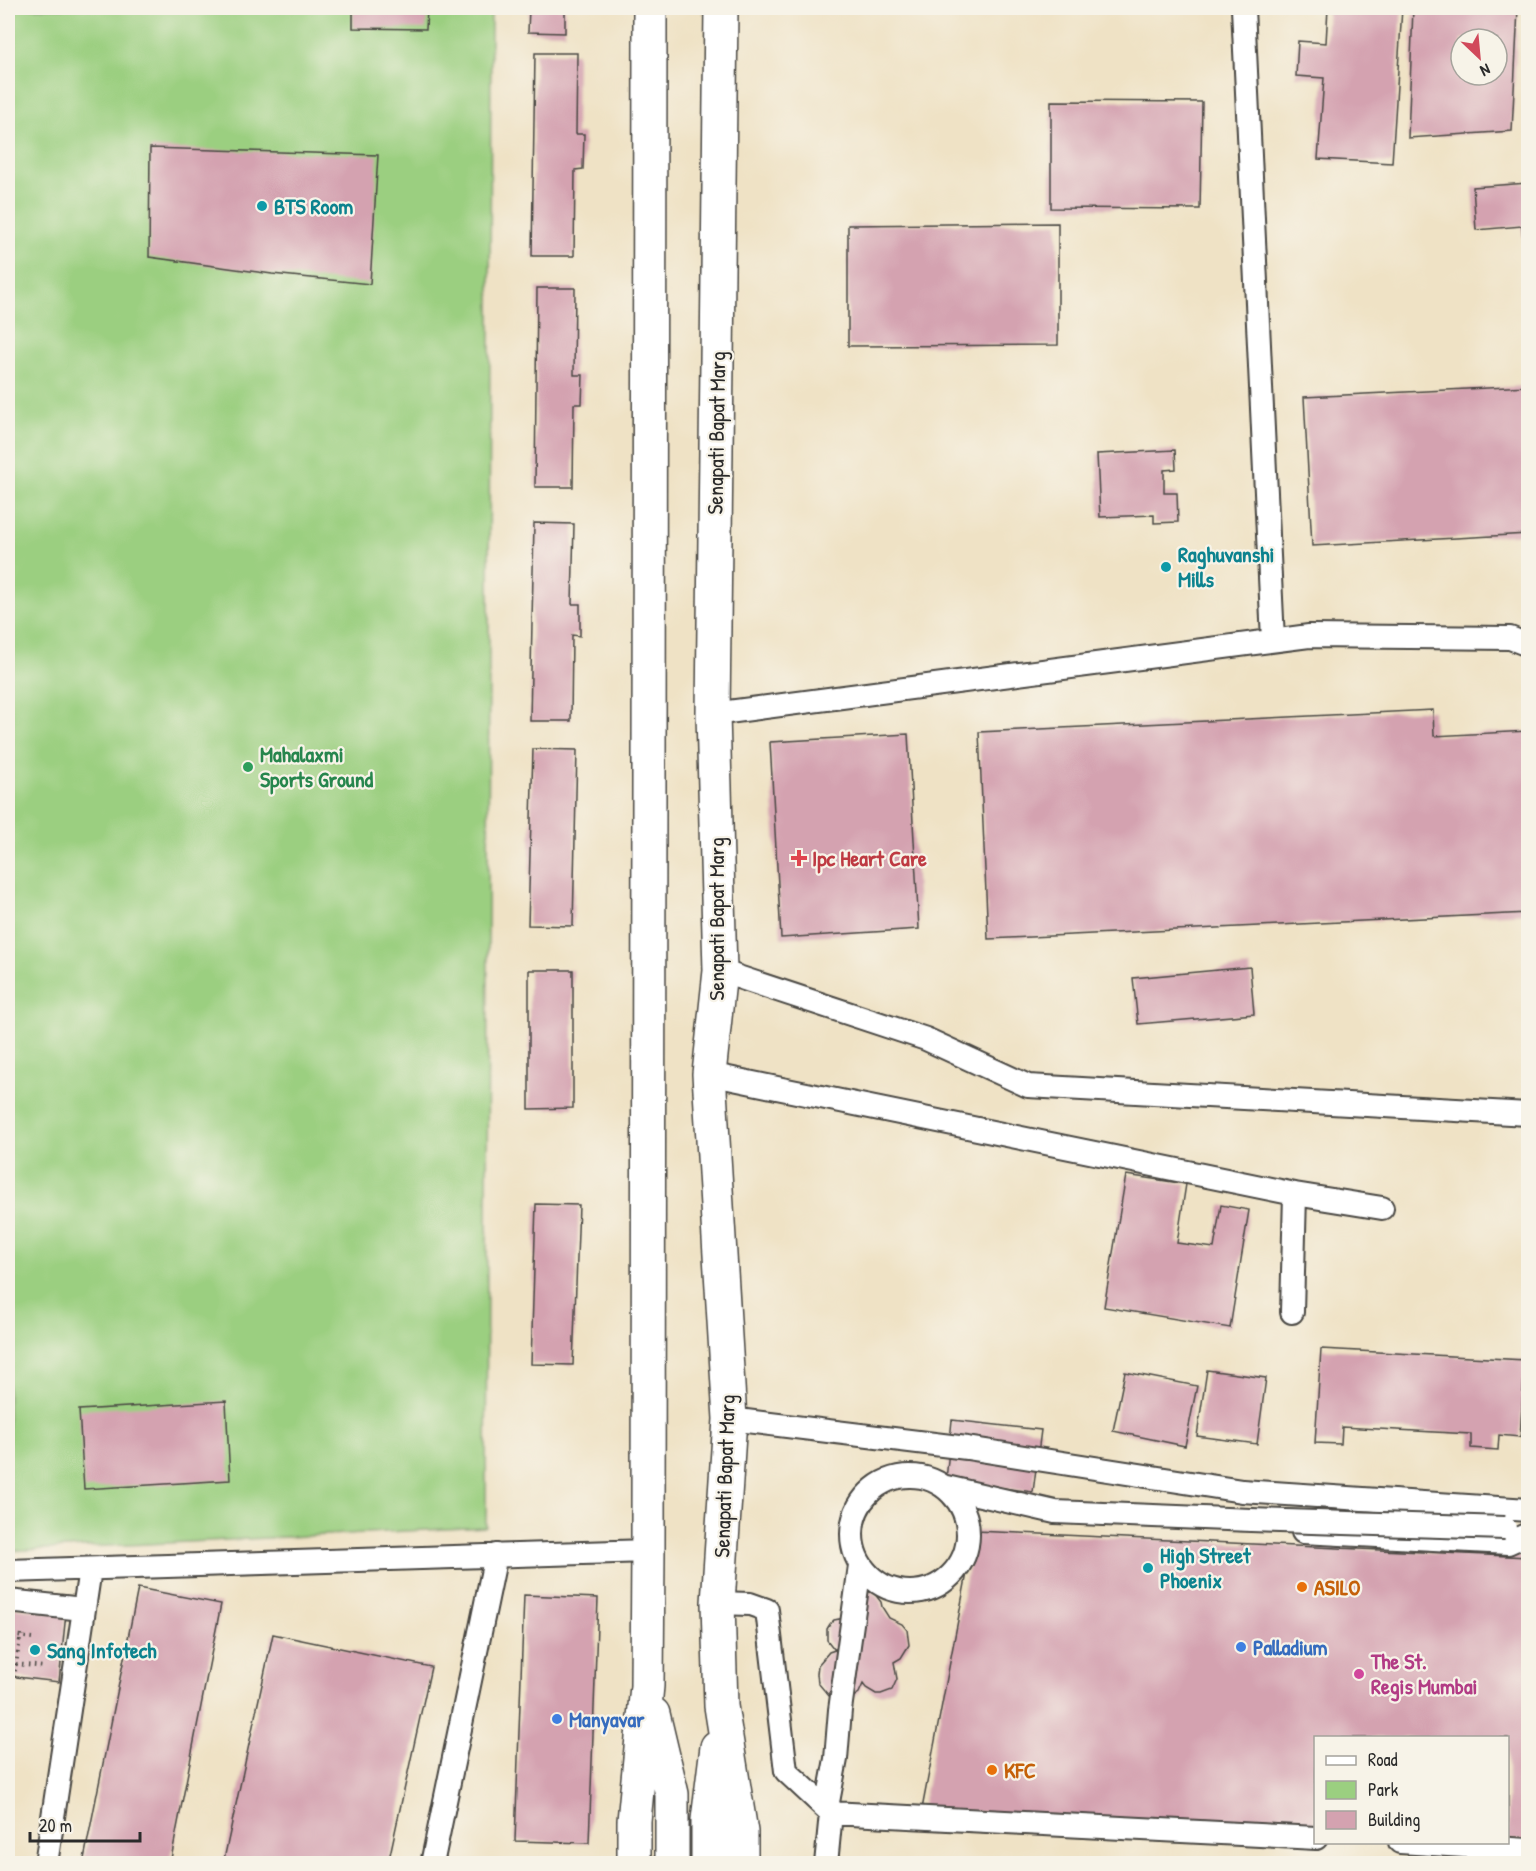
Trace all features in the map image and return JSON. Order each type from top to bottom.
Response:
[{"type":"main road","points":[[634,1863],[634,1821],[647,1686],[650,8]]},
{"type":"main road","name":"Senapati Bapat Marg","points":[[722,8],[713,714],[720,971],[709,1074],[730,1419],[718,1603],[721,1706],[741,1832],[741,1863]]},
{"type":"main road","points":[[647,1686],[672,1794],[672,1863]]},
{"type":"main road","points":[[708,1863],[708,1820],[721,1706]]},
{"type":"lane","points":[[1243,8],[1273,640]]},
{"type":"lane","points":[[713,714],[1309,636],[1510,638],[1528,645]]},
{"type":"lane","points":[[720,971],[926,1039],[1028,1086],[1528,1114]]},
{"type":"lane","points":[[709,1074],[1295,1194],[1382,1208]]},
{"type":"lane","points":[[1292,1312],[1295,1194]]},
{"type":"lane","points":[[730,1419],[967,1448],[1242,1491],[1528,1510]]},
{"type":"lane","points":[[946,1487],[960,1502],[967,1519],[969,1537],[965,1555],[956,1572],[942,1584],[925,1591],[906,1593],[888,1589],[872,1579],[860,1566],[852,1547],[851,1527],[858,1507],[870,1491],[887,1480],[907,1475],[928,1478],[946,1487],[1055,1512],[1528,1529]]},
{"type":"lane","points":[[1242,1491],[1266,1530],[1508,1543],[1528,1534]]},
{"type":"lane","points":[[8,1570],[648,1551]]},
{"type":"lane","points":[[432,1863],[496,1555]]},
{"type":"lane","points":[[826,1863],[831,1813],[828,1802],[836,1759],[840,1710],[860,1566]]},
{"type":"lane","points":[[46,1863],[90,1569]]},
{"type":"lane","points":[[8,1601],[83,1609]]},
{"type":"lane","points":[[718,1603],[750,1604],[767,1610],[786,1772],[831,1813],[1314,1838]]},
{"type":"lane","points":[[1432,1844],[1528,1850]]},
{"type":"path","points":[[14,1677],[21,1628]]},
{"type":"path","points":[[8,1641],[16,1636],[32,1638]]},
{"type":"path","points":[[16,1664],[49,1667]]},
{"type":"green space","name":"Mahalaxmi Sports Ground","points":[[8,8],[491,8],[486,1527],[8,1551]]},
{"type":"building","points":[[353,8],[427,8],[426,29],[353,28]]},
{"type":"building","points":[[529,8],[565,8],[565,33],[528,32]]},
{"type":"building","points":[[1328,8],[1402,8],[1392,163],[1318,159],[1324,78],[1296,76],[1298,41],[1326,43]]},
{"type":"building","points":[[1413,8],[1518,8],[1512,131],[1408,138]]},
{"type":"building","points":[[535,53],[577,53],[576,134],[584,134],[583,169],[575,170],[574,256],[532,256]]},
{"type":"building","points":[[1051,101],[1202,102],[1200,209],[1051,208]]},
{"type":"building","name":"BTS Room","points":[[150,148],[378,155],[370,284],[272,274],[149,257]]},
{"type":"building","points":[[1528,183],[1528,268],[1525,268],[1522,226],[1476,230],[1473,187]]},
{"type":"building","points":[[1058,223],[1058,345],[848,346],[848,225]]},
{"type":"building","points":[[537,288],[575,288],[574,375],[583,375],[582,404],[574,404],[573,487],[535,487]]},
{"type":"building","points":[[1528,386],[1528,534],[1312,546],[1304,397]]},
{"type":"building","points":[[1175,450],[1176,469],[1164,470],[1164,493],[1177,493],[1178,522],[1154,523],[1154,515],[1100,517],[1097,454]]},
{"type":"building","points":[[534,523],[574,524],[572,604],[580,604],[580,636],[572,635],[571,721],[530,721]]},
{"type":"building","points":[[1433,710],[1434,736],[1528,731],[1528,913],[988,939],[979,732]]},
{"type":"building","points":[[908,734],[919,929],[781,938],[770,742]]},
{"type":"building","points":[[533,749],[577,750],[573,926],[528,925]]},
{"type":"building","points":[[1250,967],[1254,1014],[1138,1024],[1133,978]]},
{"type":"building","points":[[529,970],[573,970],[573,1108],[529,1109]]},
{"type":"building","points":[[1126,1175],[1186,1184],[1177,1243],[1214,1248],[1221,1205],[1249,1210],[1230,1328],[1104,1307]]},
{"type":"building","points":[[536,1204],[579,1205],[573,1365],[531,1364]]},
{"type":"building","points":[[1321,1349],[1525,1360],[1520,1437],[1499,1435],[1498,1450],[1471,1448],[1471,1434],[1342,1427],[1341,1444],[1315,1443]]},
{"type":"building","points":[[1207,1370],[1266,1378],[1257,1444],[1197,1436]]},
{"type":"building","points":[[1125,1372],[1197,1386],[1185,1446],[1113,1431]]},
{"type":"building","points":[[226,1401],[230,1480],[84,1489],[79,1410]]},
{"type":"building","points":[[952,1420],[1041,1430],[1033,1492],[946,1480]]},
{"type":"building","name":"Palladium","points":[[975,1531],[1528,1557],[1528,1841],[1509,1840],[1509,1736],[1314,1736],[1314,1830],[922,1809]]},
{"type":"building","points":[[138,1588],[221,1604],[170,1864],[83,1864]]},
{"type":"building","points":[[863,1590],[874,1593],[889,1618],[902,1624],[907,1630],[909,1645],[901,1658],[894,1662],[897,1679],[892,1690],[876,1694],[863,1684],[859,1693],[852,1698],[836,1699],[829,1696],[818,1683],[818,1665],[829,1652],[838,1649],[834,1649],[827,1640],[827,1629],[830,1624],[834,1620],[845,1618]]},
{"type":"building","name":"Manyavar","points":[[524,1595],[598,1598],[589,1843],[515,1841]]},
{"type":"building","name":"Sang Infotech","points":[[8,1607],[66,1613],[59,1682],[8,1676]]},
{"type":"building","points":[[273,1634],[431,1667],[388,1864],[223,1864]]},
{"type":"place","name":"BTS Room","points":[[262,206]]},
{"type":"place","name":"Raghuvanshi Mills","points":[[1166,567]]},
{"type":"place","name":"Mahalaxmi Sports Ground","points":[[248,767]]},
{"type":"place","name":"Ipc Heart Care","points":[[799,858]]},
{"type":"place","name":"High Street Phoenix","points":[[1148,1568]]},
{"type":"place","name":"ASILO","points":[[1302,1587]]},
{"type":"place","name":"Palladium","points":[[1241,1647]]},
{"type":"place","name":"Sang Infotech","points":[[35,1650]]},
{"type":"place","name":"The St. Regis Mumbai","points":[[1359,1674]]},
{"type":"place","name":"Manyavar","points":[[557,1719]]},
{"type":"place","name":"KFC","points":[[992,1770]]}]
